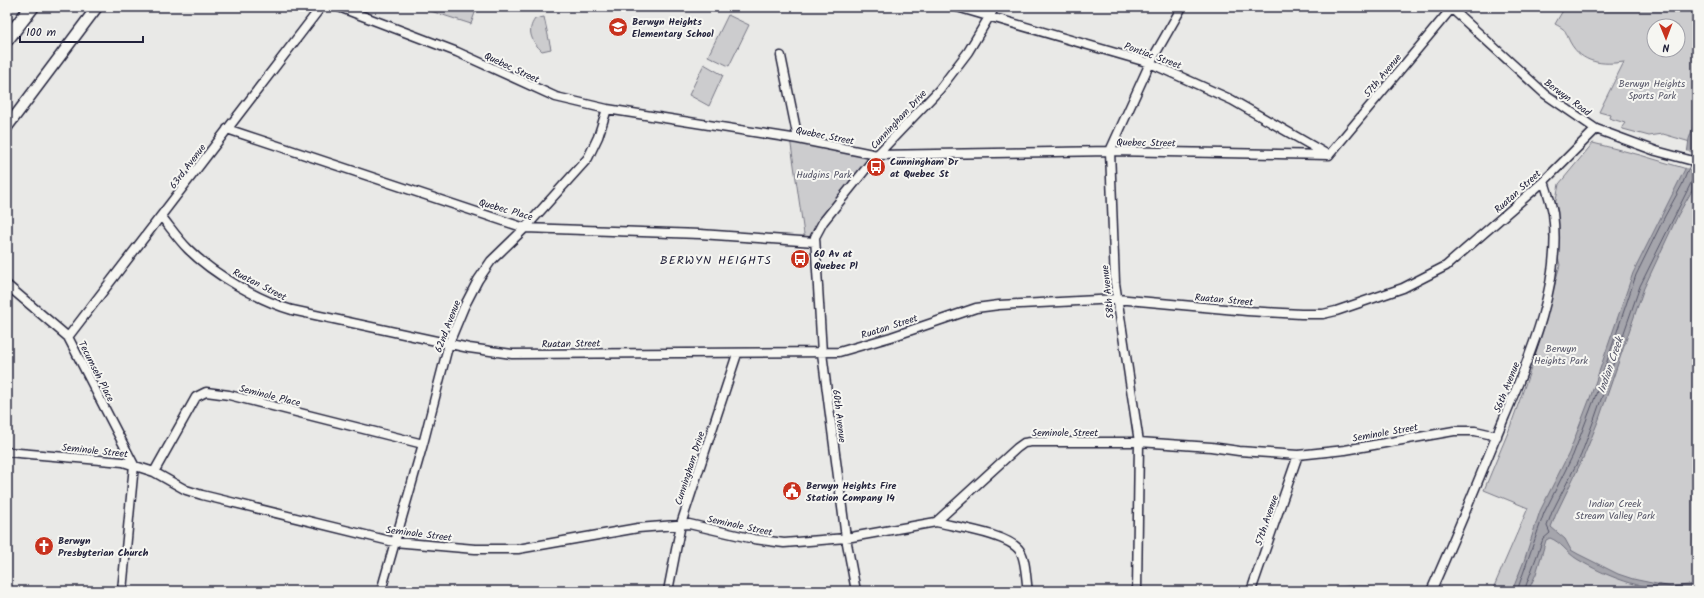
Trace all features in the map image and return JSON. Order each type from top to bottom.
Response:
[{"type":"main road","points":[[7,39],[32,7]]},
{"type":"street","points":[[7,126],[97,7]]},
{"type":"street","name":"63rd Avenue","points":[[68,337],[321,7]]},
{"type":"street","name":"Quebec Street","points":[[339,7],[457,52],[556,97],[607,109],[798,139],[877,155],[1110,151],[1329,155]]},
{"type":"street","name":"Pontiac Street","points":[[957,7],[1150,62],[1232,100],[1329,155]]},
{"type":"street","name":"Cunningham Drive","points":[[815,242],[816,233],[823,222],[877,155],[938,90],[968,52],[995,7]]},
{"type":"street","name":"58th Avenue","points":[[1137,591],[1139,442],[1114,283],[1110,151],[1150,62],[1182,7]]},
{"type":"street","name":"Berwyn Road","points":[[1451,8],[1545,94],[1596,129],[1656,151],[1697,162]]},
{"type":"street","name":"57th Avenue","points":[[1329,155],[1451,8]]},
{"type":"street","points":[[781,56],[798,139]]},
{"type":"street","name":"62nd Avenue","points":[[381,591],[423,444],[449,342],[464,307],[484,270],[491,261],[526,228],[588,158],[598,137],[607,109]]},
{"type":"street","name":"Quebec Place","points":[[228,129],[526,228],[700,234],[815,242]]},
{"type":"street","name":"Ruatan Street","points":[[161,216],[189,250],[206,265],[274,305],[449,342],[469,348],[512,354],[822,353],[847,350],[976,308],[999,305],[1117,299],[1247,311],[1301,314],[1323,314],[1336,311],[1403,288],[1446,266],[1544,181],[1596,129]]},
{"type":"street","name":"56th Avenue","points":[[1431,591],[1449,553],[1529,359],[1549,289],[1554,230],[1553,212],[1544,181]]},
{"type":"street","name":"60th Avenue","points":[[815,242],[822,353],[846,538],[856,591]]},
{"type":"street","name":"Tecumseh Place","points":[[7,285],[68,337],[134,465]]},
{"type":"street","name":"Cunningham Drive","points":[[668,591],[681,524],[736,354]]},
{"type":"street","name":"Seminole Place","points":[[154,472],[196,397],[206,392],[229,395],[423,444]]},
{"type":"street","name":"Seminole Street","points":[[7,452],[123,462],[154,472],[186,490],[202,495],[394,542],[475,549],[518,549],[638,528],[681,524],[689,524],[754,539],[774,542],[846,538],[936,522],[1017,448],[1024,443],[1031,442],[1139,442],[1298,455],[1345,450],[1454,431],[1475,431],[1497,436]]},
{"type":"street","name":"57th Avenue","points":[[1251,591],[1298,455]]},
{"type":"street","points":[[122,591],[134,465]]},
{"type":"street","points":[[936,522],[1010,541],[1021,552],[1023,557],[1028,591]]},
{"type":"green space","points":[[418,7],[477,7],[471,24]]},
{"type":"green space","name":"Berwyn Heights Sports Park","points":[[1565,7],[1697,7],[1697,144],[1663,134],[1649,136],[1623,129],[1622,127],[1625,123],[1609,118],[1610,115],[1599,112],[1624,62],[1601,63],[1587,59],[1575,49],[1564,30],[1555,24]]},
{"type":"green space","points":[[728,15],[749,25],[729,66],[708,56]]},
{"type":"green space","points":[[544,17],[551,49],[542,51],[535,44],[531,36],[531,28],[535,19]]},
{"type":"green space","points":[[704,64],[723,75],[709,106],[689,95]]},
{"type":"green space","name":"Hudgins Park","points":[[790,138],[877,155],[815,237],[805,241]]},
{"type":"green space","name":"Indian Creek Stream Valley Park","points":[[1593,143],[1697,172],[1697,591],[1492,591],[1528,508],[1484,490],[1509,430],[1533,363],[1560,265],[1549,235],[1559,184]]},
{"type":"green space","points":[[1366,586],[1384,591],[1334,591],[1337,587]]},
{"type":"water","name":"Indian Creek","points":[[1697,116],[1697,177],[1693,189],[1678,215],[1644,288],[1599,419],[1584,456],[1551,527],[1565,539],[1571,550],[1618,574],[1633,579],[1671,587],[1697,584],[1697,589],[1676,591],[1663,590],[1637,585],[1612,577],[1577,559],[1550,538],[1546,540],[1536,574],[1528,591],[1512,591],[1524,561],[1540,511],[1569,453],[1590,398],[1633,273],[1685,169],[1689,139]]},
{"type":"pier","points":[[1686,151],[1697,154],[1697,171],[1683,167]]},
{"type":"place","name":"Berwyn Heights Elementary School","points":[[618,27]]},
{"type":"place","name":"Cunningham Dr at Quebec St","points":[[876,167]]},
{"type":"place","name":"60 Av at Quebec Pl","points":[[800,259]]},
{"type":"place","name":"Berwyn Heights Fire Station Company 14","points":[[792,491]]},
{"type":"place","name":"Berwyn Presbyterian Church","points":[[44,546]]},
{"type":"district","name":"BERWYN HEIGHTS","points":[[716,260]]},
{"type":"park label","name":"Berwyn Heights Park","points":[[1561,354]]}]
